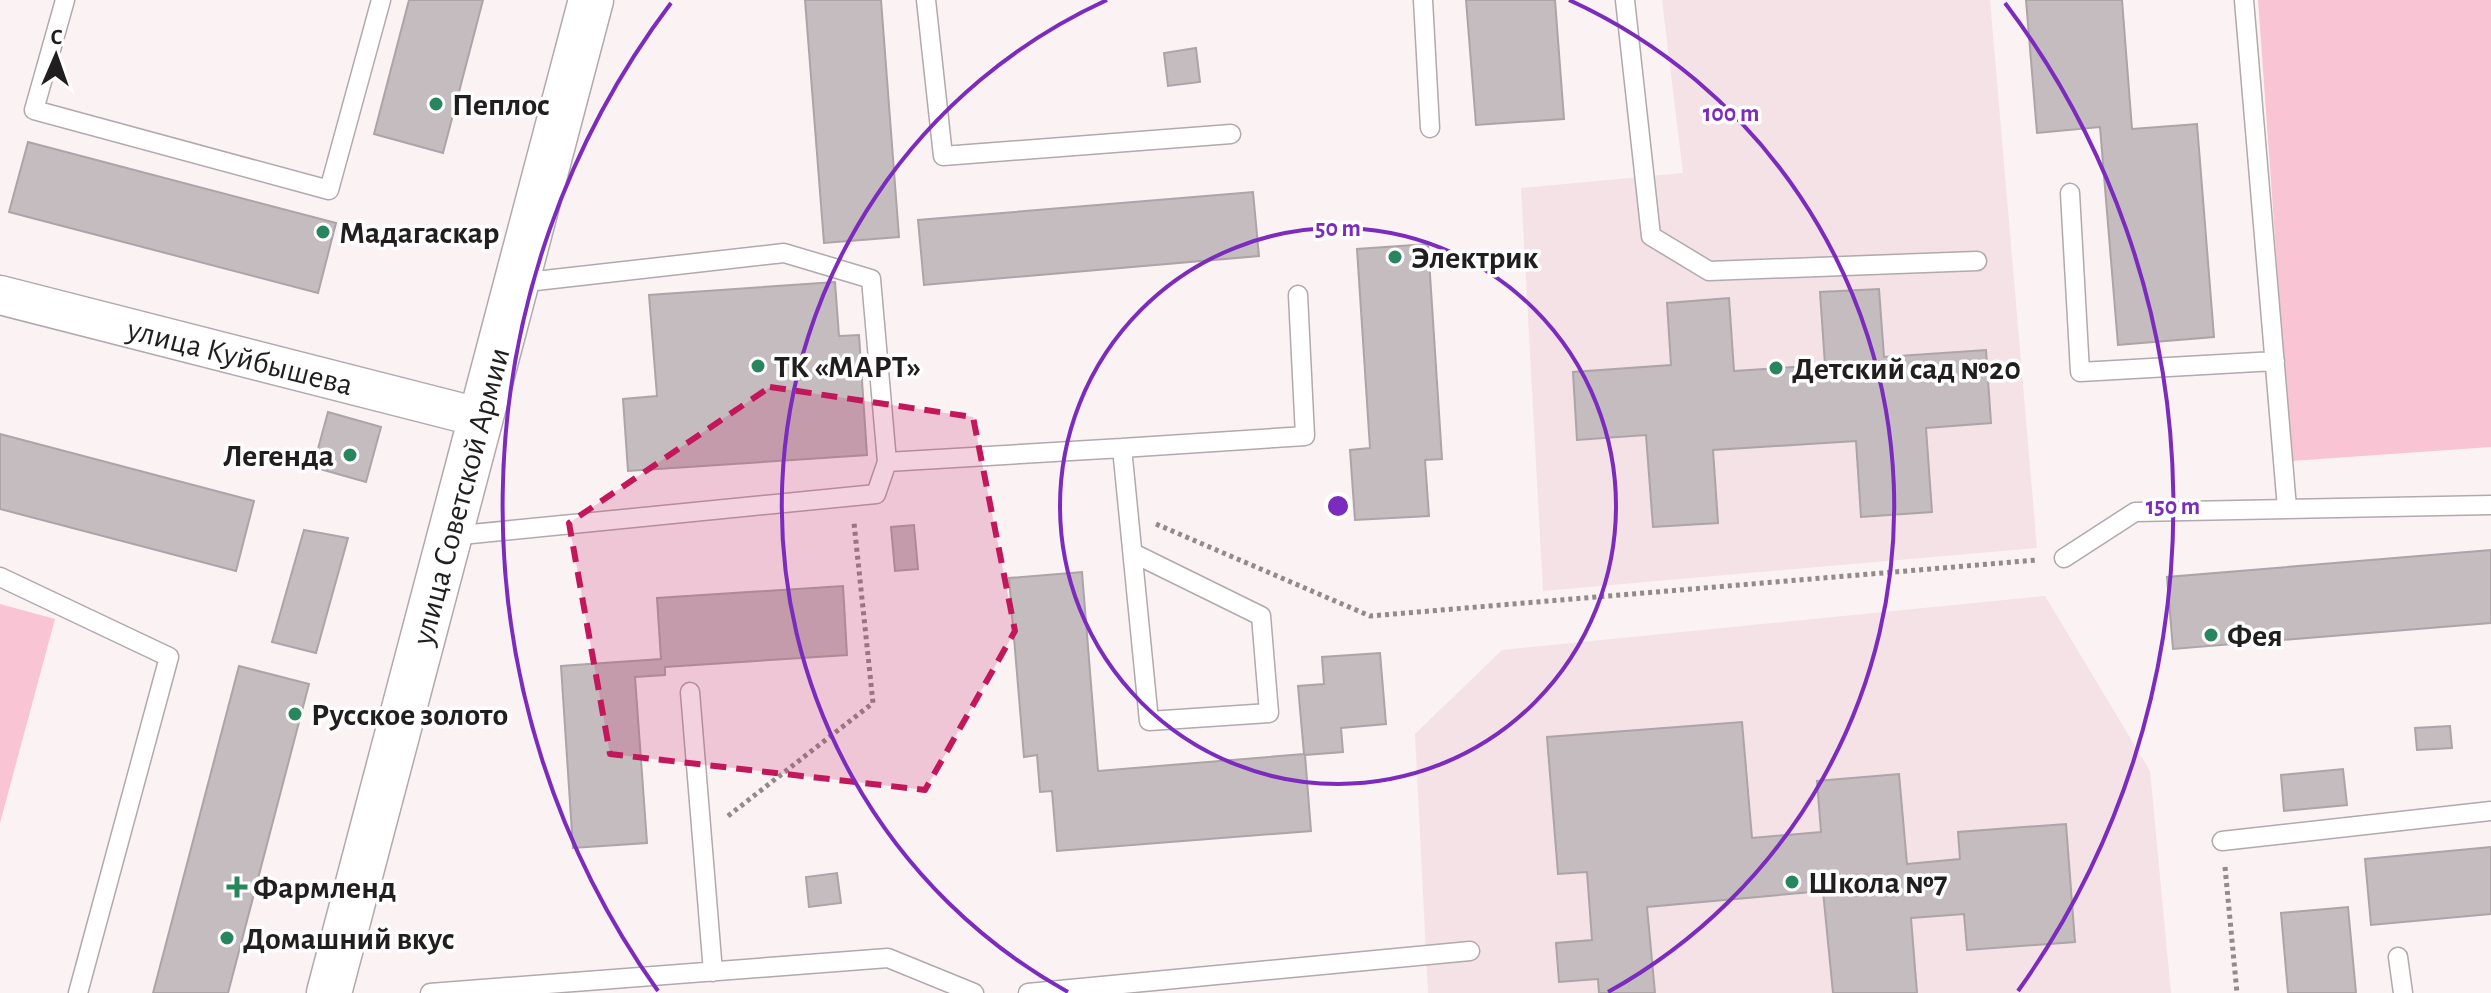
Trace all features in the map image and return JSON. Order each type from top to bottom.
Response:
[{"type":"street","name":"улица Советской Армии","points":[[329,993],[591,0]]},
{"type":"street","name":"улица Куйбышева","points":[[0,295],[482,418]]},
{"type":"lane","points":[[65,0],[34,110],[329,190],[381,0]]},
{"type":"lane","points":[[926,0],[943,156],[1231,134]]},
{"type":"lane","points":[[1423,0],[1430,128]]},
{"type":"lane","points":[[1625,0],[1651,236],[1709,271],[1977,261]]},
{"type":"lane","points":[[2244,0],[2287,508]]},
{"type":"lane","points":[[2070,193],[2080,372],[2275,361]]},
{"type":"lane","points":[[450,536],[876,494],[887,462],[871,279],[784,253],[517,284]]},
{"type":"lane","points":[[887,462],[1305,436],[1298,295]]},
{"type":"lane","points":[[1122,448],[1149,721],[1269,713],[1261,616],[1133,553]]},
{"type":"lane","points":[[2064,558],[2135,512],[2491,505]]},
{"type":"lane","points":[[0,577],[169,657],[78,993]]},
{"type":"lane","points":[[690,692],[713,972]]},
{"type":"lane","points":[[2222,841],[2491,811]]},
{"type":"lane","points":[[1028,993],[1470,951]]},
{"type":"lane","points":[[2398,957],[2403,993]]},
{"type":"lane","points":[[430,993],[888,958],[974,993]]},
{"type":"path","points":[[702,837],[873,703],[851,497]]},
{"type":"path","points":[[1130,513],[1370,616],[2064,558]]},
{"type":"path","points":[[2222,841],[2237,993]]},
{"type":"highlighted area","points":[[770,387],[973,417],[1015,631],[925,790],[610,754],[569,523]]},
{"type":"shaded area","name":"Детский сад №20","points":[[1662,0],[1990,0],[2037,548],[1543,591],[1521,188],[1683,173]]},
{"type":"shaded area","points":[[2258,0],[2491,0],[2491,447],[2291,461]]},
{"type":"shaded area","name":"Школа №7","points":[[2045,596],[2150,771],[2171,993],[1428,993],[1415,734],[1502,650]]},
{"type":"shaded area","points":[[0,604],[55,619],[0,823]]},
{"type":"building","points":[[409,0],[483,0],[443,153],[374,134]]},
{"type":"building","points":[[805,0],[881,0],[899,237],[824,243]]},
{"type":"building","points":[[1466,0],[1555,0],[1564,119],[1476,125]]},
{"type":"building","points":[[2026,0],[2122,0],[2132,129],[2197,124],[2214,337],[2118,345],[2100,127],[2037,133]]},
{"type":"building","points":[[1196,48],[1200,82],[1168,86],[1164,53]]},
{"type":"building","points":[[28,142],[336,223],[318,293],[9,212]]},
{"type":"building","points":[[1253,192],[1259,256],[924,285],[918,220]]},
{"type":"building","points":[[1428,244],[1442,459],[1425,460],[1429,516],[1355,520],[1350,450],[1370,448],[1357,249]]},
{"type":"building","name":"ТК «МАРТ»","points":[[835,282],[839,336],[859,335],[867,455],[628,471],[623,399],[657,396],[649,295]]},
{"type":"building","points":[[1879,289],[1884,357],[1986,350],[1991,423],[1926,428],[1932,512],[1861,517],[1856,441],[1713,450],[1718,523],[1653,527],[1646,435],[1577,440],[1573,372],[1671,365],[1667,303],[1729,298],[1734,371],[1825,365],[1820,292]]},
{"type":"building","points":[[328,412],[381,427],[366,482],[313,467]]},
{"type":"building","points":[[0,434],[254,501],[236,571],[0,509]]},
{"type":"building","points":[[914,525],[918,569],[895,571],[891,527]]},
{"type":"building","points":[[304,530],[348,538],[316,653],[272,642]]},
{"type":"building","points":[[2491,550],[2491,623],[2173,649],[2167,577]]},
{"type":"building","points":[[1082,572],[1098,771],[1304,754],[1298,686],[1324,684],[1322,657],[1380,653],[1386,724],[1341,728],[1343,752],[1305,755],[1311,831],[1057,851],[1052,791],[1040,792],[1037,755],[1024,757],[1009,578]]},
{"type":"building","points":[[843,586],[847,655],[665,667],[665,675],[635,677],[647,843],[573,848],[561,666],[661,659],[657,598]]},
{"type":"building","points":[[239,666],[309,684],[228,993],[153,993]]},
{"type":"building","points":[[1742,722],[1752,838],[1821,832],[1817,781],[1899,774],[1907,864],[1960,859],[1958,832],[2066,824],[2075,942],[1967,950],[1964,914],[1911,918],[1917,993],[1833,993],[1823,891],[1647,907],[1655,993],[1599,993],[1598,979],[1559,982],[1556,943],[1592,940],[1587,872],[1558,874],[1547,737]]},
{"type":"building","points":[[2450,726],[2452,748],[2417,750],[2415,728]]},
{"type":"building","points":[[2343,769],[2347,805],[2284,811],[2281,775]]},
{"type":"building","points":[[2491,847],[2491,914],[2371,925],[2365,859]]},
{"type":"building","points":[[837,873],[841,903],[809,907],[806,877]]},
{"type":"building","points":[[2348,907],[2356,993],[2288,993],[2281,913]]},
{"type":"place","name":"Пеплос","points":[[436,104]]},
{"type":"place","name":"Мадагаскар","points":[[323,232]]},
{"type":"place","name":"Электрик","points":[[1395,257]]},
{"type":"place","name":"ТК «МАРТ»","points":[[758,366]]},
{"type":"place","name":"Детский сад №20","points":[[1776,368]]},
{"type":"place","name":"Легенда","points":[[350,455]]},
{"type":"place","name":"Фея","points":[[2211,635]]},
{"type":"place","name":"Русское золото","points":[[295,714]]},
{"type":"place","name":"Школа №7","points":[[1792,882]]},
{"type":"place","name":"Фармленд","points":[[237,887]]},
{"type":"place","name":"Домашний вкус","points":[[227,938]]}]
